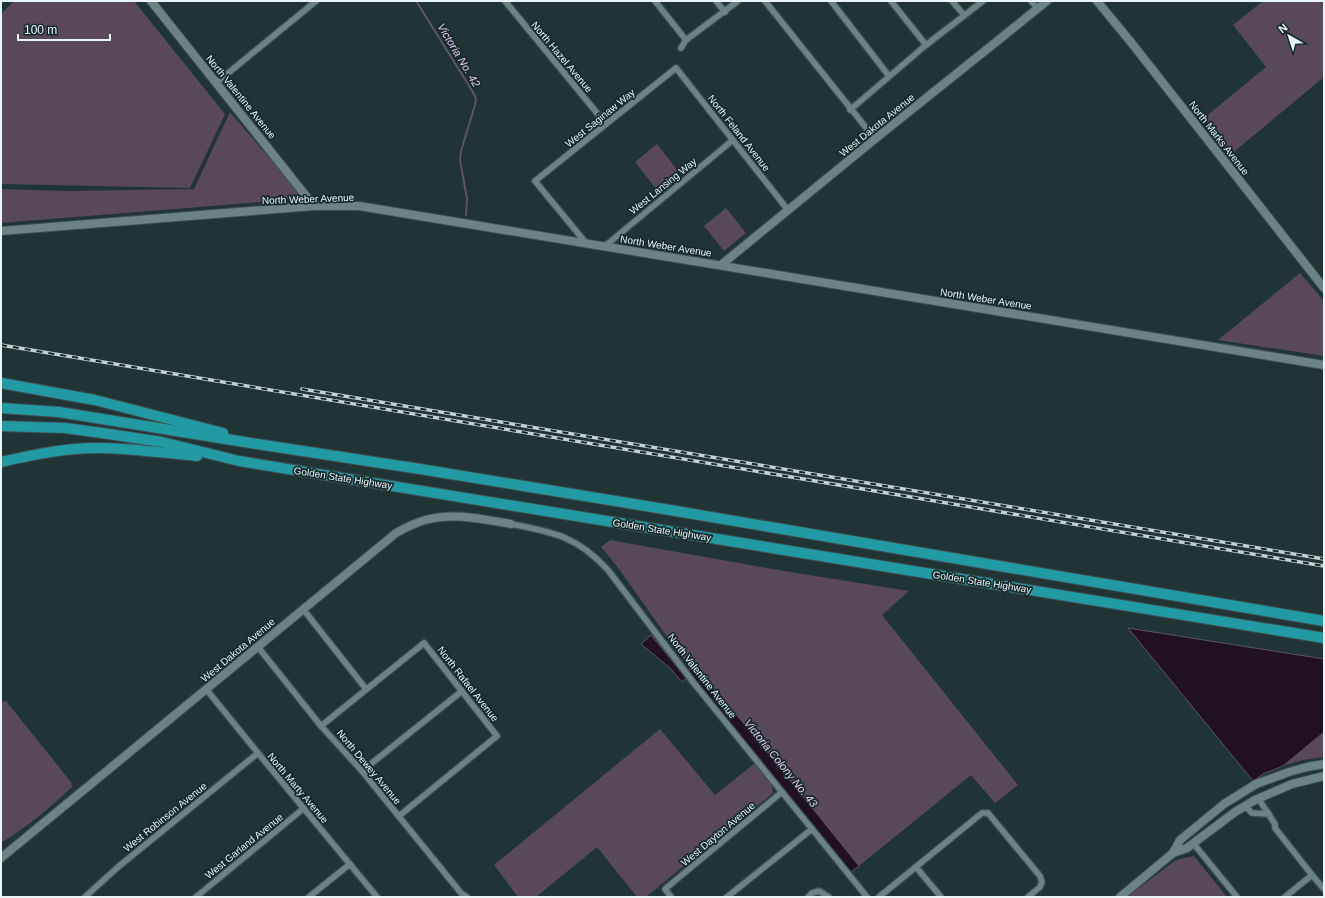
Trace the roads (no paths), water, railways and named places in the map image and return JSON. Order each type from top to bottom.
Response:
[{"type":"highway","points":[[1,383],[102,402],[217,431],[257,444]]},
{"type":"highway","name":"Golden State Highway","points":[[1,408],[59,412],[420,469],[1324,620]]},
{"type":"highway","name":"Golden State Highway","points":[[1,426],[65,428],[162,442],[239,461],[1324,638]]},
{"type":"highway","points":[[1,462],[47,452],[97,448],[141,450],[239,461]]},
{"type":"street","name":"North Valentine Avenue","points":[[151,1],[314,206]]},
{"type":"street","points":[[216,83],[316,1]]},
{"type":"street","name":"North Hazel Avenue","points":[[505,1],[606,124]]},
{"type":"street","points":[[655,1],[686,40]]},
{"type":"street","points":[[716,1],[725,12]]},
{"type":"street","points":[[681,48],[686,40],[738,1]]},
{"type":"street","points":[[764,1],[874,139]]},
{"type":"street","points":[[831,1],[889,76]]},
{"type":"street","points":[[891,1],[926,45]]},
{"type":"street","points":[[952,1],[964,15]]},
{"type":"street","points":[[850,110],[926,45],[983,1]]},
{"type":"street","points":[[1031,1],[1038,9]]},
{"type":"street","name":"West Dakota Avenue","points":[[721,265],[874,139],[1047,1]]},
{"type":"street","name":"North Marks Avenue","points":[[1097,1],[1324,288]]},
{"type":"street","name":"West Saginaw Way","points":[[586,243],[534,181],[676,68]]},
{"type":"street","name":"North Feland Avenue","points":[[676,68],[788,210]]},
{"type":"street","name":"West Lansing Way","points":[[605,246],[734,140]]},
{"type":"street","name":"North Weber Avenue","points":[[1,231],[314,206],[345,205],[375,208],[1324,365]]},
{"type":"street","name":"West Dakota Avenue","points":[[1,858],[396,533],[423,520],[446,516],[465,517],[511,524]]},
{"type":"street","name":"North Valentine Avenue","points":[[511,524],[542,529],[559,534],[572,540],[600,561],[693,682],[867,897]]},
{"type":"street","points":[[303,609],[366,689],[321,726]]},
{"type":"street","name":"North Rafael Avenue","points":[[366,689],[424,643],[497,736],[399,816]]},
{"type":"street","name":"North Dewey Avenue","points":[[258,647],[321,726],[362,771],[461,893],[467,897]]},
{"type":"street","name":"North Marty Avenue","points":[[206,689],[377,897]]},
{"type":"street","points":[[362,771],[462,691]]},
{"type":"street","name":"West Robinson Avenue","points":[[85,897],[118,867],[258,753]]},
{"type":"street","points":[[1173,853],[1180,840],[1224,804],[1256,784],[1295,770],[1324,764]]},
{"type":"street","points":[[1120,897],[1173,853],[1186,848],[1258,798],[1292,784],[1324,776]]},
{"type":"street","name":"West Dayton Avenue","points":[[671,897],[665,889],[782,792]]},
{"type":"street","points":[[1258,798],[1275,824],[1275,828],[1324,889]]},
{"type":"street","points":[[1245,806],[1252,814],[1269,814]]},
{"type":"street","name":"West Garland Avenue","points":[[196,897],[304,808]]},
{"type":"street","points":[[879,897],[982,813],[988,813],[1040,876],[1042,882],[1040,887],[1028,897]]},
{"type":"street","points":[[727,897],[812,829]]},
{"type":"street","points":[[1193,843],[1237,897]]},
{"type":"street","points":[[309,897],[350,864]]},
{"type":"street","points":[[916,867],[941,897]]},
{"type":"street","points":[[1285,897],[1312,875]]},
{"type":"street","points":[[808,897],[819,891],[829,897]]},
{"type":"waterway","name":"Victoria No. 42","points":[[416,1],[476,98],[461,151],[460,160],[467,199],[466,215]]},
{"type":"railway","points":[[1,345],[1324,566]]},
{"type":"railway","points":[[302,389],[1324,559]]},
{"type":"water label","name":"Victoria Colony No. 43","points":[[781,763]]}]
